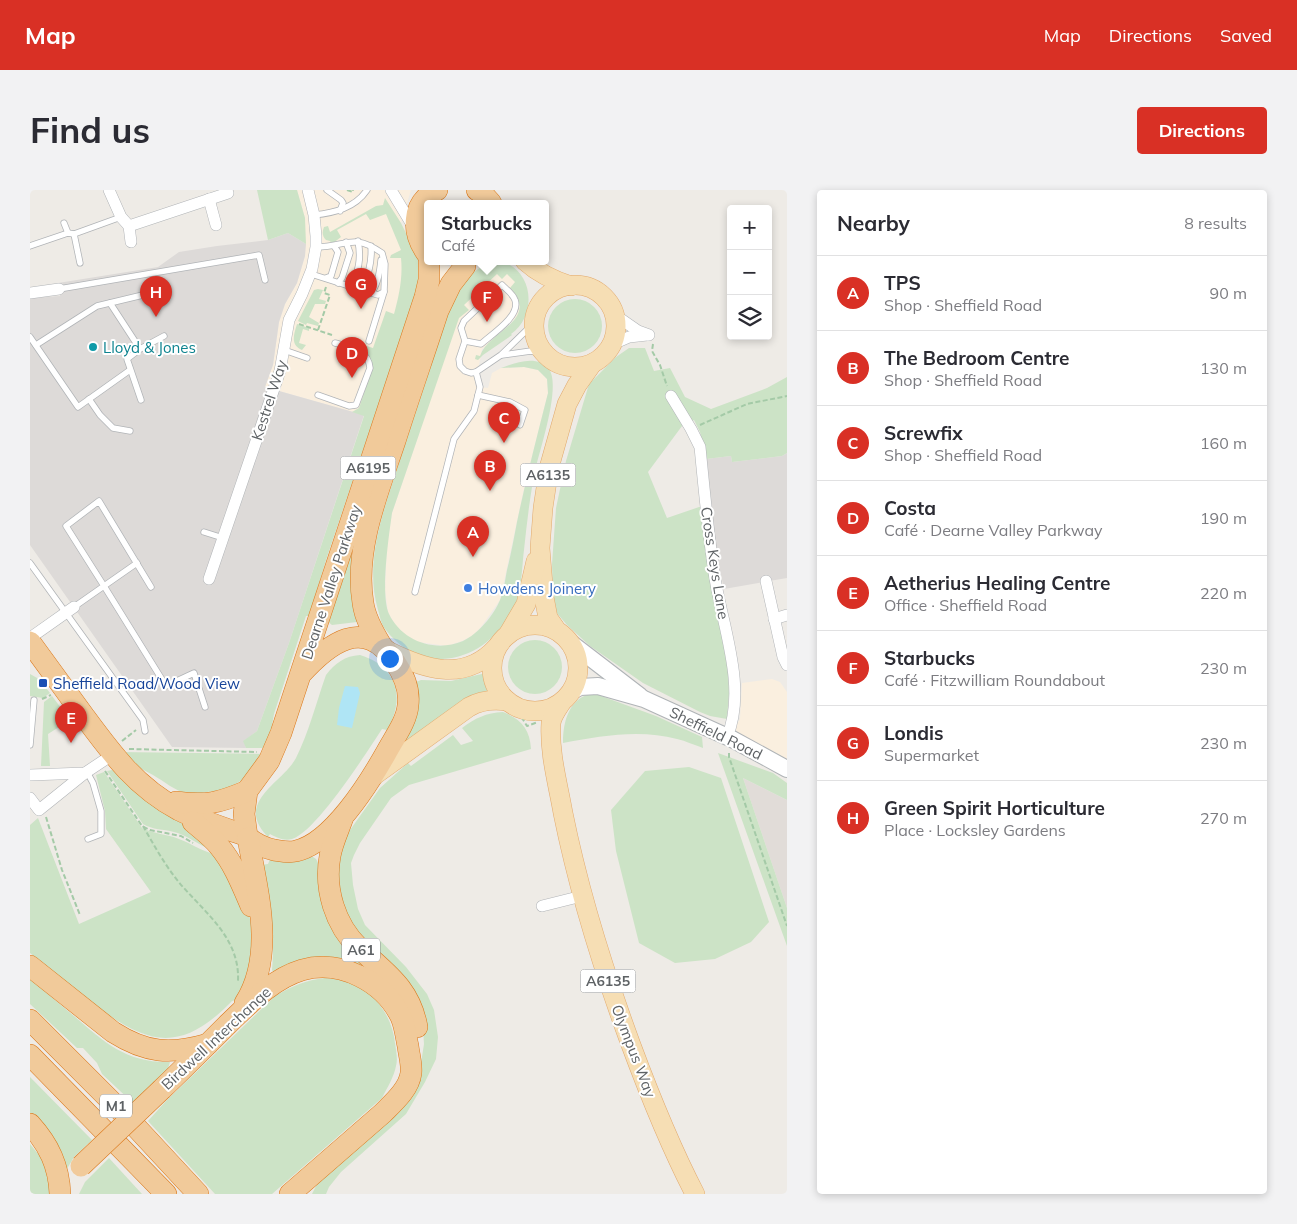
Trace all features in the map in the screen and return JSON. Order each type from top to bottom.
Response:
[{"type":"highway","points":[[477,190],[488,200]]},
{"type":"highway","points":[[424,250],[420,245],[416,232],[416,220],[424,200],[431,191]]},
{"type":"highway","name":"Dearne Valley Parkway","points":[[300,675],[425,297],[430,280],[429,265]]},
{"type":"highway","name":"Dearne Valley Parkway","points":[[384,648],[366,615],[363,605],[362,565],[366,537],[380,485],[438,310],[451,284],[470,265]]},
{"type":"highway","name":"A61","points":[[30,640],[109,753],[130,774],[172,805],[205,822],[248,837],[268,848],[286,852],[295,852],[318,840],[343,817],[372,777],[406,717],[408,691],[405,680],[384,648],[365,639],[349,638],[342,640],[322,652],[300,675],[274,752],[265,768],[246,791],[223,801],[197,805],[172,805]]},
{"type":"highway","name":"A61","points":[[239,1013],[254,989],[262,956],[258,901],[244,814],[246,791]]},
{"type":"highway","points":[[172,805],[218,845],[238,876],[261,932]]},
{"type":"highway","name":"A61","points":[[290,1194],[398,1099],[405,1088],[411,1072],[419,1038],[410,1005],[403,991],[390,975],[351,940],[343,928],[333,905],[328,870],[330,854],[343,817]]},
{"type":"highway","points":[[30,966],[127,1041],[150,1049],[171,1051],[190,1049],[208,1044]]},
{"type":"highway","name":"Birdwell Interchange","points":[[65,1194],[71,1180],[81,1166],[239,1013],[270,986],[297,972],[326,967],[348,972],[369,982],[387,997],[396,1009],[404,1026],[411,1072]]},
{"type":"highway","name":"M1","points":[[30,1020],[122,1112],[198,1194]]},
{"type":"highway","name":"M1","points":[[30,1055],[166,1194]]},
{"type":"highway","points":[[30,1124],[48,1147],[54,1159],[60,1194]]},
{"type":"highway","points":[[308,1194],[322,1166]]},
{"type":"main road","points":[[528,265],[538,284],[539,296],[535,335],[538,344],[552,359],[575,368],[592,364],[604,356],[612,344],[616,324],[615,315],[605,298],[590,288],[571,286],[560,282],[530,265]]},
{"type":"main road","points":[[536,315],[544,299],[552,292],[571,286]]},
{"type":"main road","name":"A6135","points":[[552,359],[566,385],[567,404]]},
{"type":"main road","name":"A6135","points":[[555,628],[548,618],[544,597],[540,548],[543,508],[549,468],[567,404],[577,385],[592,364]]},
{"type":"main road","name":"A6135","points":[[509,633],[526,604],[540,548]]},
{"type":"main road","points":[[372,777],[477,702],[497,700],[527,713],[545,710],[566,697],[575,684],[579,668],[578,659],[571,643],[555,628],[545,625],[530,624],[509,633],[489,656],[477,663],[448,670],[414,664],[384,648]]},
{"type":"main road","name":"Sheffield Road","points":[[571,643],[644,699]]},
{"type":"main road","points":[[496,648],[492,662],[492,676],[498,690],[527,713]]},
{"type":"main road","name":"Sheffield Road","points":[[566,697],[580,687],[598,686],[644,699],[729,738],[787,769]]},
{"type":"main road","points":[[527,713],[566,697]]},
{"type":"main road","name":"Olympus Way","points":[[527,713],[553,757],[582,896],[613,998],[649,1094],[695,1194]]},
{"type":"street","points":[[109,190],[121,217],[129,226],[131,242]]},
{"type":"street","name":"Kestrel Way","points":[[209,580],[280,371],[289,320],[311,274],[316,247],[314,215],[308,190]]},
{"type":"street","points":[[391,190],[416,232]]},
{"type":"street","points":[[129,226],[228,192]]},
{"type":"street","points":[[209,199],[216,225]]},
{"type":"street","points":[[30,294],[59,289]]},
{"type":"street","points":[[612,344],[629,337],[649,335],[638,331],[615,315]]},
{"type":"street","name":"Cross Keys Lane","points":[[671,396],[691,428],[700,447],[714,573],[734,673],[734,707],[729,738]]},
{"type":"street","points":[[766,582],[783,657],[787,664]]},
{"type":"street","points":[[30,640],[70,610]]},
{"type":"street","points":[[774,619],[787,616]]},
{"type":"street","points":[[30,798],[39,810],[109,753]]},
{"type":"street","points":[[30,775],[86,773]]},
{"type":"street","points":[[542,906],[582,896]]},
{"type":"lane","points":[[327,190],[341,200],[343,204],[340,211]]},
{"type":"lane","points":[[314,215],[340,211],[356,201],[367,190]]},
{"type":"lane","points":[[30,246],[121,217]]},
{"type":"lane","points":[[64,223],[71,234],[80,262]]},
{"type":"lane","points":[[316,247],[334,246],[358,241],[382,253],[384,292],[369,341]]},
{"type":"lane","points":[[348,286],[353,281],[361,256],[358,241]]},
{"type":"lane","points":[[338,283],[342,278],[350,253],[346,242]]},
{"type":"lane","points":[[327,279],[330,276],[338,252],[334,246]]},
{"type":"lane","points":[[359,289],[364,284],[372,258],[371,246]]},
{"type":"lane","points":[[371,293],[374,290],[380,270],[382,253]]},
{"type":"lane","points":[[59,289],[259,255],[265,280]]},
{"type":"lane","points":[[311,274],[378,295],[384,292]]},
{"type":"lane","points":[[465,341],[481,344],[513,316],[517,307],[514,298],[502,285],[464,321],[461,328],[465,341],[459,359],[460,366],[464,371],[476,372],[501,355],[536,315]]},
{"type":"lane","points":[[36,345],[97,306],[148,294]]},
{"type":"lane","points":[[110,303],[140,349]]},
{"type":"lane","points":[[141,400],[126,359],[164,336]]},
{"type":"lane","points":[[30,337],[78,407],[130,370]]},
{"type":"lane","points":[[318,395],[349,406],[356,405],[370,368],[364,354],[335,343]]},
{"type":"lane","points":[[284,350],[307,358]]},
{"type":"lane","points":[[501,355],[531,351],[552,359]]},
{"type":"lane","points":[[415,592],[454,440],[474,411],[480,387],[476,372]]},
{"type":"lane","points":[[478,395],[510,402],[524,410],[520,425]]},
{"type":"lane","points":[[89,399],[100,415],[113,428],[130,431]]},
{"type":"lane","points":[[151,587],[99,501],[66,526],[166,686],[194,673],[205,707]]},
{"type":"lane","points":[[204,532],[223,538]]},
{"type":"lane","points":[[30,563],[70,610],[144,724],[145,731]]},
{"type":"lane","points":[[70,610],[137,563]]},
{"type":"lane","points":[[30,745],[34,700]]},
{"type":"lane","points":[[86,773],[93,783],[101,811],[101,834],[88,839]]},
{"type":"path","points":[[347,190],[352,192],[353,190]]},
{"type":"path","points":[[318,330],[330,295],[324,293],[327,279]]},
{"type":"path","points":[[289,320],[335,336]]},
{"type":"path","points":[[345,363],[350,348]]},
{"type":"path","points":[[652,350],[660,365],[671,396]]},
{"type":"path","points":[[691,428],[747,404],[787,396]]},
{"type":"path","points":[[527,713],[527,726],[522,718],[527,713]]},
{"type":"path","points":[[109,753],[144,724]]},
{"type":"path","points":[[729,738],[729,757],[787,926]]},
{"type":"path","points":[[109,753],[138,750],[274,752]]},
{"type":"path","points":[[109,753],[142,826],[159,854],[178,880],[210,915],[226,937],[236,962],[238,971],[237,986]]},
{"type":"path","points":[[42,808],[53,836],[62,870],[80,915]]},
{"type":"path","points":[[142,826],[150,830],[181,836],[205,849],[212,850],[218,845]]},
{"type":"shaded area","points":[[297,190],[411,190],[401,223],[410,239],[424,254],[424,265],[445,265],[472,273],[501,270],[513,274],[522,291],[521,313],[482,349],[475,386],[488,388],[492,373],[501,368],[524,367],[538,370],[547,379],[548,393],[525,484],[500,600],[481,627],[472,636],[462,641],[447,646],[418,642],[405,635],[395,625],[388,612],[385,590],[387,545],[392,513],[420,431],[265,387],[273,365],[279,322],[285,304],[297,283],[305,256],[305,218]]},
{"type":"shaded area","points":[[288,233],[306,244],[305,256],[297,283],[285,304],[279,322],[273,365],[265,387],[364,415],[289,643],[257,731],[244,741],[246,748],[172,747],[30,545],[30,298],[60,296],[58,283],[158,267],[179,252],[268,240]]},
{"type":"shaded area","points":[[787,453],[787,578],[724,589],[717,556],[706,459],[731,456],[732,462],[782,456]]},
{"type":"shaded area","points":[[772,679],[780,682],[787,692],[787,760],[737,732],[735,727],[740,719],[742,683]]},
{"type":"shaded area","points":[[743,778],[787,800],[787,908]]},
{"type":"green space","points":[[257,190],[297,190],[305,218],[306,244],[288,233],[268,240]]},
{"type":"green space","points":[[385,198],[401,223],[418,257],[421,278],[309,616],[306,616],[274,714],[271,731],[263,748],[246,748],[243,741],[257,731],[289,643],[364,416],[352,412],[359,408],[373,366],[365,350],[354,345],[354,342],[373,348],[386,311],[394,314],[400,286],[401,258],[390,258],[391,255],[401,250],[386,214],[370,220],[366,214],[337,230],[341,237],[332,244],[324,237],[323,229],[328,226],[330,232],[376,206],[383,205]]},
{"type":"green space","points":[[509,265],[513,267],[526,284],[528,306],[525,317],[512,335],[478,360],[475,359],[476,355],[480,356],[492,339],[510,325],[520,309],[518,299],[510,288],[515,282],[507,274],[502,279],[497,274],[464,305],[469,310],[459,318],[392,513],[385,579],[386,605],[395,623],[411,638],[431,645],[441,646],[463,641],[480,629],[494,612],[500,600],[548,393],[547,379],[538,370],[524,367],[501,368],[519,362],[532,361],[544,364],[549,369],[553,389],[549,416],[532,487],[519,593],[515,605],[495,635],[477,649],[455,657],[442,659],[425,658],[403,647],[382,625],[374,592],[374,555],[381,519],[451,303],[471,274],[485,266]]},
{"type":"green space","points":[[314,290],[323,290],[319,299],[326,301],[325,304],[315,304],[309,317],[319,323],[318,326],[307,323],[306,325],[298,321]]},
{"type":"green space","points":[[570,299],[580,299],[590,303],[598,311],[602,326],[598,341],[590,349],[580,353],[570,353],[560,349],[552,341],[548,331],[548,321],[552,311],[560,303]]},
{"type":"green space","points":[[297,324],[309,328],[309,331],[303,329],[299,343],[306,345],[302,350],[294,342]]},
{"type":"green space","points":[[629,348],[645,348],[654,371],[670,368],[685,397],[711,409],[767,388],[787,377],[787,453],[782,456],[732,462],[731,456],[706,459],[700,432],[694,420],[682,426],[648,472],[667,518],[702,506],[708,570],[728,667],[729,694],[727,719],[700,712],[643,683],[590,646],[556,612],[553,598],[552,564],[556,508],[566,461],[589,384],[616,357]]},
{"type":"green space","points":[[351,541],[355,543],[352,594],[357,622],[332,625],[326,620]]},
{"type":"green space","points":[[530,640],[540,640],[550,644],[558,652],[562,667],[558,682],[550,690],[540,694],[530,694],[520,690],[512,682],[508,672],[508,662],[512,652],[520,644]]},
{"type":"green space","points":[[360,655],[373,660],[382,667],[390,675],[394,685],[397,695],[396,706],[387,730],[382,729],[327,807],[302,833],[289,840],[270,834],[268,837],[260,827],[256,815],[260,799],[296,758],[309,728],[326,675],[341,661]]},
{"type":"green space","points":[[486,673],[491,687],[490,691],[482,692],[407,743],[402,738],[416,682],[421,680],[451,681]]},
{"type":"green space","points":[[30,674],[39,679],[50,693],[43,698],[30,696]]},
{"type":"green space","points":[[593,693],[656,716],[702,737],[703,748],[677,739],[649,734],[606,736],[563,743],[566,719],[573,705],[578,700]]},
{"type":"green space","points":[[52,696],[70,720],[48,734],[50,766],[41,766],[44,702]]},
{"type":"green space","points":[[503,712],[520,722],[529,736],[531,749],[409,785],[391,798],[360,843],[354,855],[351,863],[358,909],[365,925],[406,967],[427,994],[434,1010],[438,1037],[436,1059],[406,1114],[341,1172],[326,1194],[312,1194],[332,1165],[419,1076],[424,1044],[423,1028],[347,921],[335,875],[345,837],[380,788],[408,763],[411,766],[453,735],[461,745],[473,741],[462,728],[481,717]]},
{"type":"green space","points":[[118,752],[266,754],[248,775],[234,785],[197,794],[187,794],[134,765]]},
{"type":"green space","points":[[718,753],[773,773],[787,783],[787,800],[743,778],[787,908],[787,946]]},
{"type":"green space","points":[[689,767],[721,778],[769,922],[751,942],[715,959],[675,963],[639,943],[616,851],[611,810],[645,771]]},
{"type":"green space","points":[[112,770],[184,821],[207,848],[178,833],[143,824],[107,771]]},
{"type":"green space","points":[[104,772],[142,828],[174,837],[215,854],[247,907],[253,931],[251,968],[236,1000],[232,1001],[213,1019],[195,1030],[178,1037],[162,1038],[128,1027],[90,1001],[30,953],[30,825],[38,818],[79,924],[151,892],[106,829],[105,811],[96,775]]},
{"type":"green space","points":[[271,857],[313,857],[316,859],[377,970],[274,973],[272,970],[273,943],[270,917],[260,865],[268,864]]},
{"type":"green space","points":[[30,978],[107,1043],[118,1050],[141,1059],[170,1062],[167,1072],[134,1104],[102,1074],[97,1063],[83,1048],[77,1048],[30,1004]]},
{"type":"green space","points":[[325,978],[344,981],[364,990],[379,1004],[390,1022],[397,1063],[382,1098],[272,1194],[215,1194],[148,1121],[166,1101],[275,996],[299,984]]},
{"type":"green space","points":[[30,1077],[92,1140],[74,1157],[64,1174],[30,1117]]},
{"type":"green space","points":[[30,1144],[44,1161],[52,1194],[30,1194]]},
{"type":"green space","points":[[109,1158],[142,1194],[79,1194],[85,1182]]},
{"type":"water","points":[[345,686],[358,687],[360,693],[352,728],[337,725]]},
{"type":"place","name":"Londis","points":[[361,309]]},
{"type":"place","name":"Green Spirit Horticulture","points":[[156,317]]},
{"type":"place","name":"Starbucks","points":[[487,322]]},
{"type":"place","name":"Lloyd & Jones","points":[[93,347]]},
{"type":"place","name":"Costa","points":[[352,378]]},
{"type":"place","name":"Screwfix","points":[[504,443]]},
{"type":"place","name":"The Bedroom Centre","points":[[490,491]]},
{"type":"place","name":"TPS","points":[[473,557]]},
{"type":"place","name":"Howdens Joinery","points":[[468,588]]},
{"type":"place","name":"Sheffield Road/Wood View","points":[[43,683]]},
{"type":"place","name":"Aetherius Healing Centre","points":[[71,743]]}]
